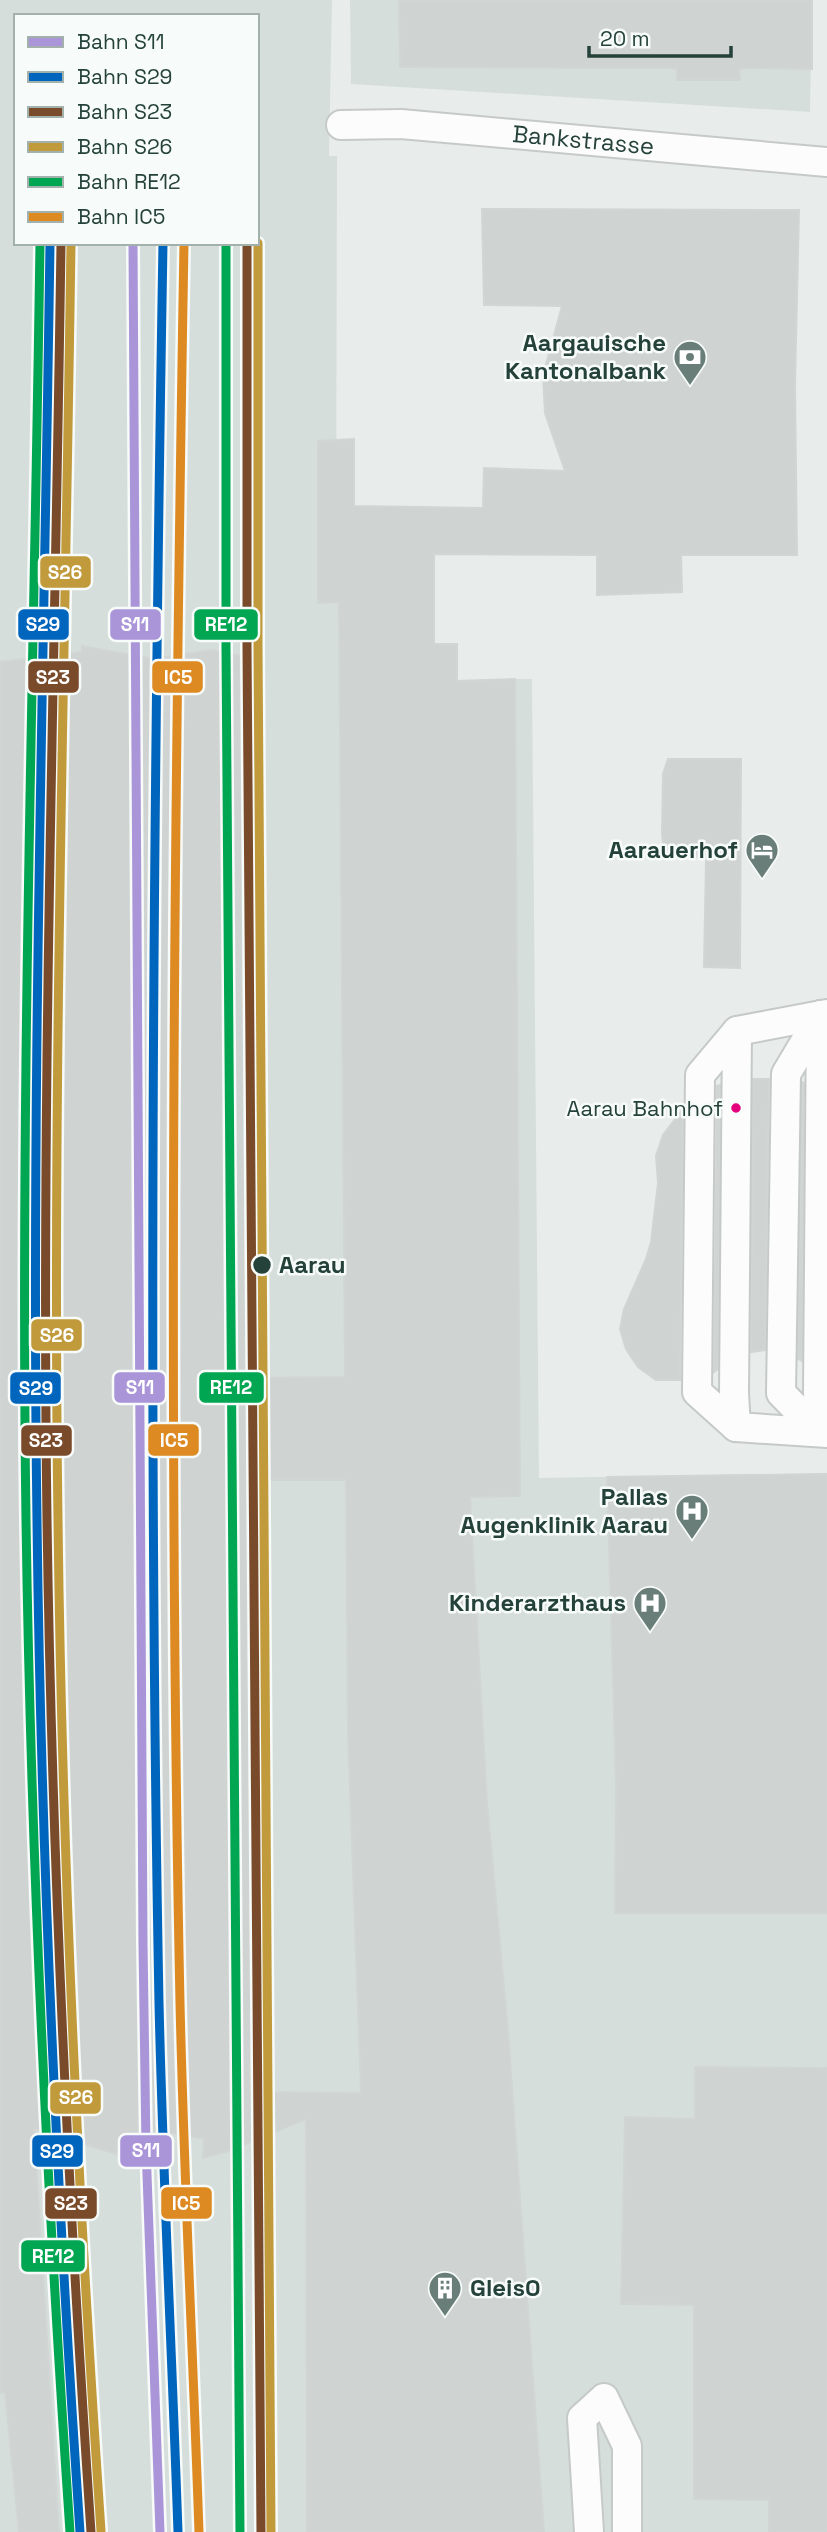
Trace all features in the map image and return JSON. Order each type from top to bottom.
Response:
[{"type":"lane","name":"Bankstrasse","points":[[341,125],[401,124],[827,162]]},
{"type":"lane","points":[[824,1014],[818,1393],[823,1433],[736,1427],[697,1392],[700,1075],[737,1031],[824,1014]]},
{"type":"lane","points":[[736,1427],[737,1031]]},
{"type":"lane","points":[[589,2532],[582,2418],[604,2399],[627,2446],[627,2532]]},
{"type":"shaded area","points":[[0,0],[332,0],[329,156],[337,156],[336,602],[434,601],[432,644],[457,644],[458,680],[532,679],[539,1478],[827,1473],[827,2532],[0,2532]]},
{"type":"shaded area","points":[[350,0],[812,0],[810,112],[351,84]]},
{"type":"building","points":[[399,0],[812,0],[812,69],[739,68],[740,80],[677,80],[677,68],[400,67]]},
{"type":"building","points":[[482,209],[799,210],[795,384],[797,555],[681,555],[682,592],[597,595],[597,555],[434,554],[434,644],[457,644],[457,681],[515,679],[520,1496],[470,1497],[487,1802],[508,2031],[544,2532],[307,2532],[306,2119],[229,2151],[203,2158],[204,2139],[162,2131],[118,2137],[119,2155],[34,2128],[59,2532],[19,2532],[5,2393],[0,2393],[0,662],[82,652],[82,646],[153,659],[212,650],[240,656],[246,1378],[345,1377],[339,602],[318,603],[318,441],[354,439],[354,506],[483,508],[484,468],[565,471],[545,413],[543,375],[562,306],[484,305]],"holes":[[[247,1480],[346,1480],[348,1734],[361,2093],[252,2092]]]},
{"type":"building","points":[[668,759],[741,759],[740,968],[704,967],[706,859],[664,850],[663,774]]},
{"type":"building","points":[[753,1079],[769,1079],[765,1350],[751,1352]]},
{"type":"building","points":[[802,1082],[804,1083],[802,1361],[798,1359]]},
{"type":"building","points":[[720,1085],[718,1369],[714,1372],[717,1086]]},
{"type":"building","points":[[683,1109],[680,1380],[656,1380],[638,1367],[626,1349],[620,1329],[624,1309],[651,1242],[658,1183],[656,1156],[663,1135]]},
{"type":"building","points":[[827,1474],[827,1913],[615,1913],[616,1785],[607,1477]]},
{"type":"building","points":[[695,2067],[827,2068],[827,2532],[769,2532],[769,2500],[694,2499],[694,2305],[621,2304],[625,2117],[695,2119]]},
{"type":"rail line","name":"RE12","points":[[40,245],[26,1042],[26,1520],[41,2026],[70,2532]]},
{"type":"rail line","name":"S29","points":[[50,245],[37,1042],[37,1520],[51,2026],[80,2532]]},
{"type":"rail line","name":"S23","points":[[61,245],[47,1042],[47,1520],[62,2026],[91,2532]]},
{"type":"rail line","name":"S26","points":[[71,245],[58,1041],[58,1520],[72,2026],[101,2531]]},
{"type":"rail line","name":"S11","points":[[133,245],[143,1943],[146,2147],[160,2532]]},
{"type":"rail line","name":"S29","points":[[163,245],[154,903],[154,1563],[159,2003],[178,2532]]},
{"type":"rail line","name":"IC5","points":[[184,245],[175,903],[174,1563],[180,2003],[199,2532]]},
{"type":"rail line","name":"RE12","points":[[226,245],[226,647],[240,2532]]},
{"type":"rail line","name":"S23","points":[[247,245],[247,647],[261,2532]]},
{"type":"rail line","name":"S26","points":[[258,245],[258,647],[271,2532]]},
{"type":"place","name":"Aargauische Kantonalbank","points":[[690,387]]},
{"type":"place","name":"Aarauerhof","points":[[762,880]]},
{"type":"place","name":"Aarau Bahnhof","points":[[736,1108]]},
{"type":"place","name":"Aarau","points":[[262,1265]]},
{"type":"place","name":"Pallas Augenklinik Aarau","points":[[692,1541]]},
{"type":"place","name":"Kinderarzthaus","points":[[650,1633]]},
{"type":"place","name":"Gleis0","points":[[445,2318]]}]
